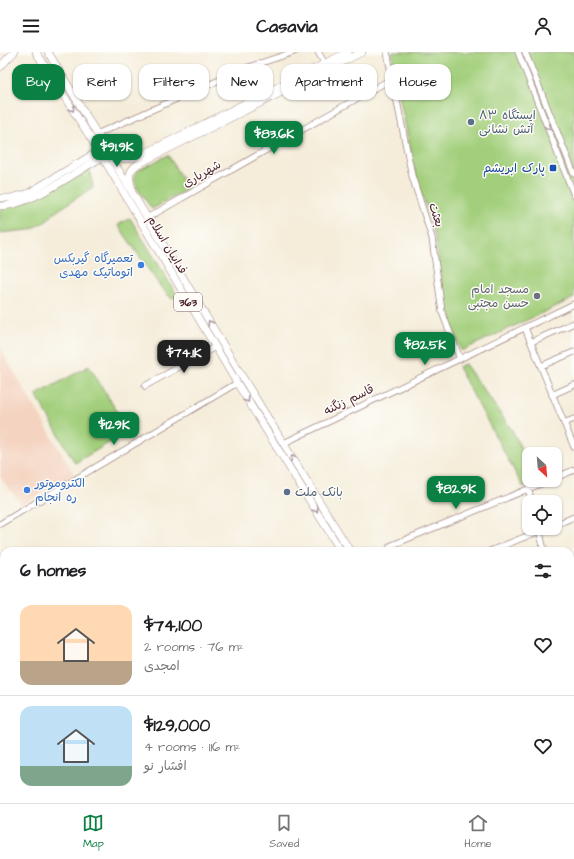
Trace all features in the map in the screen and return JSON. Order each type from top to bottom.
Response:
[{"type":"main road","points":[[0,67],[14,52]]},
{"type":"main road","name":"فداییان اسلام","points":[[36,52],[100,154],[236,383],[338,547]]},
{"type":"main road","name":"فداییان اسلام","points":[[48,52],[243,378],[348,547]]},
{"type":"main road","points":[[325,64],[348,52]]},
{"type":"main road","points":[[133,195],[130,174],[132,168],[140,163],[362,52]]},
{"type":"main road","points":[[107,150],[120,159],[131,159],[149,152],[281,86]]},
{"type":"main road","points":[[0,198],[11,198],[26,194],[100,154]]},
{"type":"main road","points":[[0,206],[12,205],[28,199],[100,154]]},
{"type":"main road","points":[[131,159],[126,164],[128,168],[132,168]]},
{"type":"street","points":[[97,134],[249,67],[294,52]]},
{"type":"street","points":[[318,52],[325,64]]},
{"type":"street","name":"بعثت","points":[[387,52],[390,64]]},
{"type":"street","points":[[518,52],[574,195]]},
{"type":"street","points":[[525,52],[574,174]]},
{"type":"street","name":"شهریاری","points":[[147,218],[385,83]]},
{"type":"street","name":"بعثت","points":[[397,100],[412,176],[432,238],[442,312],[460,359]]},
{"type":"street","name":"قاسم زنگنه","points":[[284,443],[574,304]]},
{"type":"street","points":[[531,342],[574,323]]},
{"type":"street","points":[[525,328],[574,447]]},
{"type":"street","points":[[144,386],[215,347]]},
{"type":"street","points":[[541,366],[574,352]]},
{"type":"street","points":[[0,524],[236,383]]},
{"type":"street","points":[[552,395],[574,385]]},
{"type":"street","points":[[564,423],[574,419]]},
{"type":"street","points":[[562,475],[574,470]]},
{"type":"street","points":[[390,547],[533,487]]},
{"type":"street","points":[[528,489],[530,495]]},
{"type":"street","points":[[562,522],[574,517]]},
{"type":"street","points":[[499,547],[526,535]]},
{"type":"street","points":[[540,535],[543,547]]},
{"type":"shaded area","points":[[0,348],[74,474],[22,505],[0,477]]},
{"type":"green space","points":[[392,52],[574,52],[574,298],[461,351],[446,311],[435,237],[416,175],[400,100],[451,100],[451,64],[394,64]]},
{"type":"green space","points":[[168,155],[188,189],[152,209],[137,188],[134,179],[137,171]]},
{"type":"green space","points":[[89,167],[93,187],[54,213],[48,220],[30,230],[0,233],[0,208]]},
{"type":"green space","points":[[130,218],[177,295],[172,299],[162,289],[118,225]]},
{"type":"green space","points":[[465,364],[512,430],[522,451],[522,485],[458,367]]},
{"type":"green space","points":[[89,366],[129,431],[75,463],[36,395]]},
{"type":"place","name":"ایستگاه ۸۳ آتش نشانی","points":[[471,122]]},
{"type":"place","name":"پارک ابریشم","points":[[553,168]]},
{"type":"place","name":"تعمیرگاه گیربکس اتوماتیک مهدی","points":[[141,265]]},
{"type":"place","name":"مسجد امام حسن مجتبی","points":[[537,296]]},
{"type":"place","name":"الکتروموتور ره انجام","points":[[27,490]]},
{"type":"place","name":"بانک ملت","points":[[287,492]]}]
